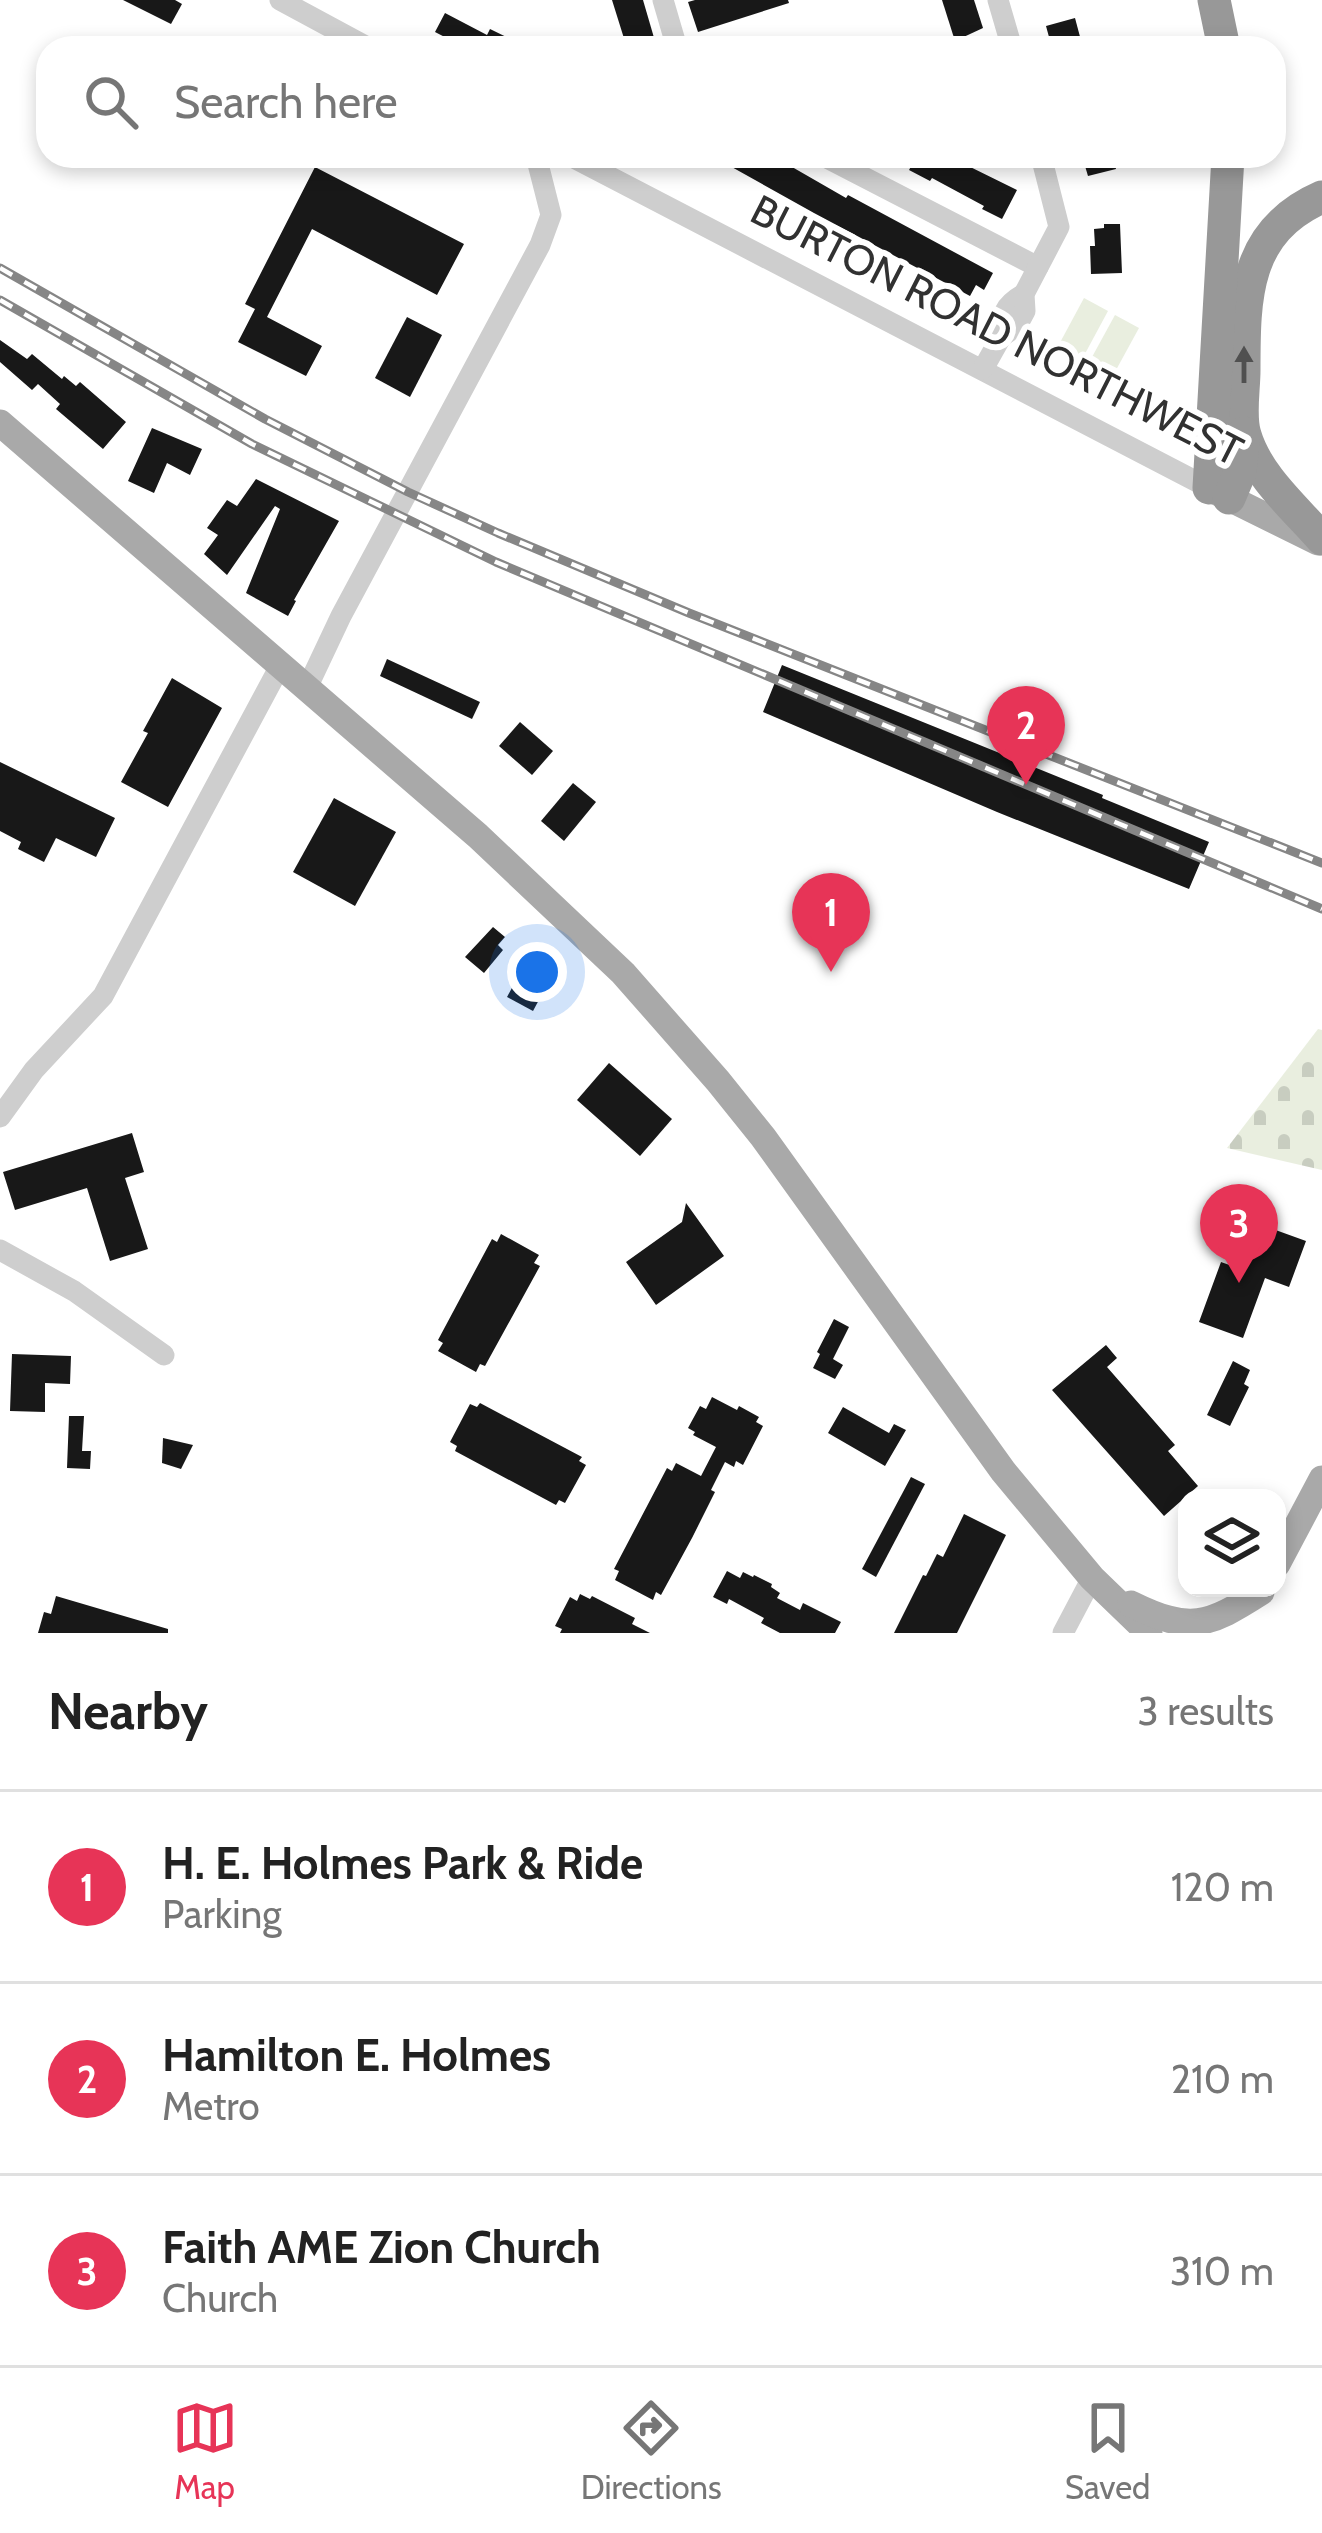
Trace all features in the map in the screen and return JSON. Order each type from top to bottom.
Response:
[{"type":"highway","points":[[1214,0],[1222,36]]},
{"type":"highway","points":[[1219,493],[1216,334],[1227,168]]},
{"type":"highway","points":[[1219,493],[1240,472],[1244,308],[1253,266],[1286,220],[1322,197]]},
{"type":"highway","points":[[1244,433],[1265,475],[1322,542]]},
{"type":"main road","points":[[0,423],[542,894],[623,973],[763,1138],[1003,1471],[1099,1584],[1149,1633]]},
{"type":"main road","name":"BURTON ROAD NORTHWEST","points":[[1219,493],[1322,542]]},
{"type":"main road","points":[[1286,1547],[1322,1479]]},
{"type":"main road","points":[[1099,1584],[1160,1620],[1195,1625],[1222,1618],[1253,1597]]},
{"type":"main road","points":[[1237,1633],[1259,1597]]},
{"type":"street","points":[[280,0],[347,36]]},
{"type":"street","points":[[663,0],[674,36]]},
{"type":"street","points":[[998,0],[1008,36]]},
{"type":"street","points":[[307,688],[540,245],[551,215],[539,168]]},
{"type":"street","name":"BURTON ROAD NORTHWEST","points":[[593,168],[1219,493]]},
{"type":"street","points":[[847,168],[1038,267]]},
{"type":"street","points":[[983,369],[1000,338],[1001,316],[1009,303],[1024,294],[1059,227],[1044,168]]},
{"type":"street","points":[[0,1117],[34,1070],[103,996],[280,666]]},
{"type":"street","points":[[0,1250],[74,1291],[164,1355]]},
{"type":"street","points":[[1063,1633],[1099,1584]]},
{"type":"green space","points":[[1084,298],[1108,311],[1080,363],[1056,350]]},
{"type":"green space","points":[[1115,315],[1139,328],[1110,381],[1086,368]]},
{"type":"green space","points":[[1318,1029],[1322,1030],[1322,1170],[1227,1148]]},
{"type":"building","points":[[123,0],[175,0],[182,4],[171,24]]},
{"type":"building","points":[[612,0],[643,0],[654,36],[623,36]]},
{"type":"building","points":[[942,0],[974,0],[983,28],[953,36]]},
{"type":"building","points":[[688,2],[789,3],[698,32]]},
{"type":"building","points":[[445,13],[487,35],[490,29],[504,36],[443,36],[435,32]]},
{"type":"building","points":[[1075,18],[1080,36],[1049,36],[1046,26]]},
{"type":"building","points":[[314,168],[464,244],[437,295],[312,229],[267,317],[322,346],[306,376],[238,342],[255,309],[245,304]]},
{"type":"building","points":[[733,168],[794,168],[993,273],[984,290],[976,285],[970,296]]},
{"type":"building","points":[[972,168],[1017,190],[1002,219],[932,178],[909,170]]},
{"type":"building","points":[[1086,168],[1116,168],[1116,169],[1088,176]]},
{"type":"building","points":[[1120,224],[1122,273],[1091,274],[1094,229]]},
{"type":"building","points":[[407,317],[442,335],[410,397],[375,378]]},
{"type":"building","points":[[0,340],[27,359],[32,354],[62,379],[76,386],[80,382],[126,422],[103,449],[56,409],[60,404],[38,384],[32,390],[0,362]]},
{"type":"building","points":[[152,428],[202,449],[190,475],[167,463],[154,493],[128,481]]},
{"type":"building","points":[[256,479],[339,521],[288,616],[246,593],[280,509],[275,506],[227,575],[204,554],[218,535],[207,528],[227,500],[237,506]]},
{"type":"building","points":[[387,659],[480,702],[472,719],[380,676]]},
{"type":"building","points":[[782,665],[1209,842],[1189,889],[763,712]]},
{"type":"building","points":[[172,678],[222,708],[168,807],[121,782]]},
{"type":"building","points":[[520,722],[553,751],[532,775],[499,746]]},
{"type":"building","points":[[0,762],[115,818],[96,857],[56,838],[44,862],[18,849],[21,842],[0,831]]},
{"type":"building","points":[[573,783],[596,802],[564,841],[541,821]]},
{"type":"building","points":[[334,798],[396,832],[355,906],[293,872]]},
{"type":"building","points":[[493,927],[505,937],[498,945],[503,950],[484,973],[465,957]]},
{"type":"building","points":[[522,969],[548,983],[533,1011],[507,997]]},
{"type":"building","points":[[609,1063],[672,1119],[640,1156],[577,1100]]},
{"type":"building","points":[[132,1133],[144,1172],[125,1178],[148,1249],[110,1261],[87,1188],[15,1210],[3,1172]]},
{"type":"building","points":[[686,1203],[724,1256],[656,1305],[626,1262],[682,1222]]},
{"type":"building","points":[[1251,1221],[1306,1241],[1289,1287],[1265,1278],[1243,1338],[1199,1322],[1221,1262],[1235,1267]]},
{"type":"building","points":[[501,1234],[539,1255],[534,1263],[540,1266],[485,1366],[480,1364],[476,1372],[438,1351],[443,1343],[438,1340],[492,1239],[497,1242]]},
{"type":"building","points":[[834,1319],[849,1327],[833,1359],[843,1365],[835,1379],[813,1368]]},
{"type":"building","points":[[1106,1345],[1117,1358],[1107,1367],[1175,1445],[1168,1451],[1198,1486],[1178,1489],[1178,1504],[1164,1516],[1052,1390]]},
{"type":"building","points":[[12,1354],[71,1356],[70,1384],[45,1383],[45,1412],[10,1411]]},
{"type":"building","points":[[1233,1361],[1250,1370],[1244,1384],[1249,1387],[1230,1426],[1207,1415]]},
{"type":"building","points":[[712,1397],[759,1417],[756,1422],[763,1426],[743,1465],[725,1462],[692,1538],[661,1595],[656,1592],[653,1600],[615,1580],[619,1571],[614,1569],[667,1468],[672,1471],[676,1463],[701,1476],[716,1447],[688,1428],[700,1406],[706,1409]]},
{"type":"building","points":[[480,1403],[582,1457],[579,1461],[586,1465],[565,1503],[559,1500],[556,1505],[455,1451],[457,1446],[450,1442],[470,1404],[477,1407]]},
{"type":"building","points":[[843,1407],[889,1433],[894,1424],[906,1430],[885,1466],[828,1433]]},
{"type":"building","points":[[69,1416],[84,1416],[82,1451],[91,1451],[90,1469],[67,1468]]},
{"type":"building","points":[[163,1438],[193,1445],[181,1469],[162,1463]]},
{"type":"building","points":[[911,1477],[925,1484],[876,1577],[862,1569]]},
{"type":"building","points":[[964,1514],[1006,1535],[957,1633],[894,1633],[923,1575],[937,1554],[943,1557]]},
{"type":"building","points":[[727,1571],[740,1578],[743,1572],[754,1575],[772,1584],[780,1593],[777,1598],[800,1610],[803,1603],[841,1622],[835,1633],[780,1633],[761,1623],[764,1618],[729,1599],[727,1604],[713,1597]]},
{"type":"building","points":[[580,1594],[635,1618],[632,1624],[650,1633],[560,1633],[562,1629],[555,1626],[570,1597],[577,1601]]},
{"type":"building","points":[[56,1596],[168,1629],[168,1633],[38,1633],[44,1612],[51,1614]]},
{"type":"railway","points":[[0,268],[265,419],[498,533],[1322,863]]},
{"type":"railway","points":[[0,300],[252,444],[496,562],[1322,909]]},
{"type":"place","name":"Hamilton E. Holmes","points":[[1026,785]]},
{"type":"place","name":"H. E. Holmes Park & Ride","points":[[831,972]]},
{"type":"place","name":"Faith AME Zion Church","points":[[1239,1283]]}]
